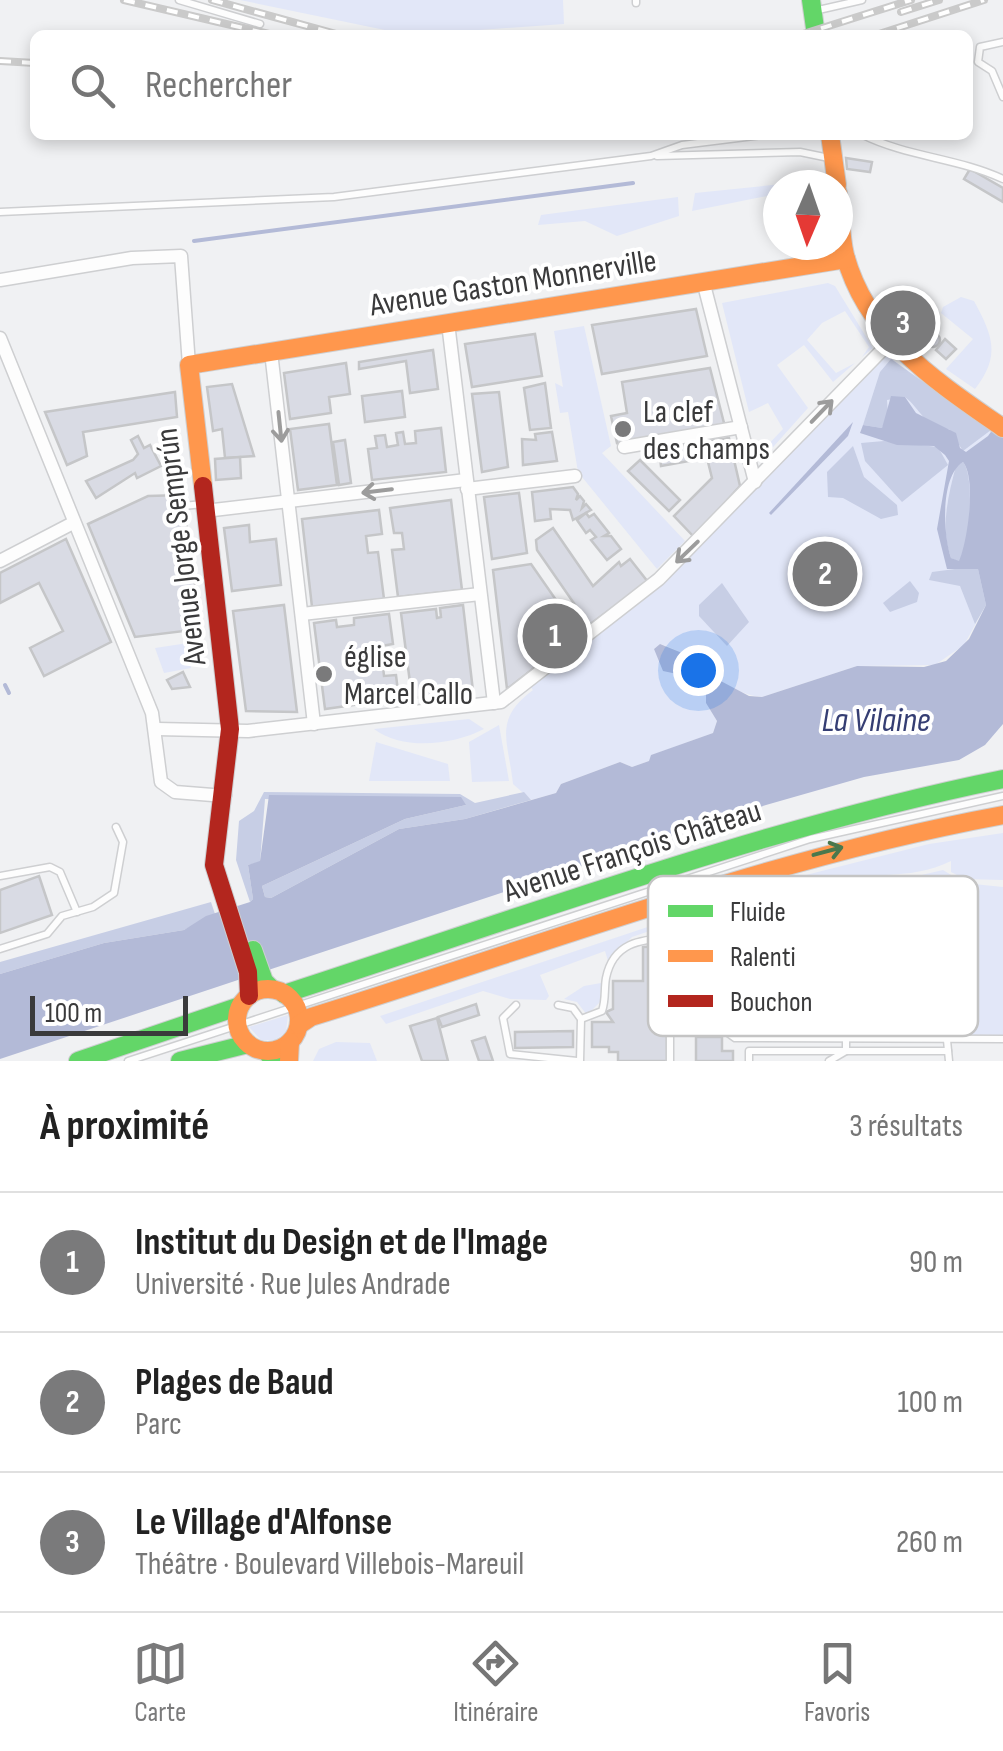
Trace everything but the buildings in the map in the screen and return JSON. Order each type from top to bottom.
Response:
[{"type":"main road","points":[[830,140],[834,170]]},
{"type":"main road","points":[[846,260],[887,336],[1000,422]]},
{"type":"main road","name":"Avenue Gaston Monnerville","points":[[190,365],[846,260]]},
{"type":"main road","name":"Avenue Jorge Semprún","points":[[190,365],[230,729],[220,832],[230,896],[270,1010],[263,1052]]},
{"type":"main road","name":"Avenue François Château","points":[[78,1061],[270,1010],[438,945],[781,832],[894,801],[1003,779]]},
{"type":"main road","name":"Avenue François Château","points":[[745,876],[925,828],[1003,815]]},
{"type":"main road","name":"Avenue François Château","points":[[270,1010],[311,1016],[648,907]]},
{"type":"main road","points":[[180,1061],[263,1052],[270,1010]]},
{"type":"street","name":"Avenue Jorge Semprún","points":[[0,280],[132,258],[181,256],[190,365]]},
{"type":"street","points":[[703,281],[755,482]]},
{"type":"street","points":[[448,323],[494,703]]},
{"type":"street","points":[[156,729],[314,724],[494,703],[659,579],[755,482],[887,336]]},
{"type":"street","points":[[0,338],[73,523],[86,538],[156,729],[158,774],[164,787],[175,792],[224,796]]},
{"type":"street","points":[[271,352],[314,724]]},
{"type":"street","points":[[624,447],[741,427]]},
{"type":"street","points":[[205,507],[575,476]]},
{"type":"street","points":[[0,561],[73,523]]},
{"type":"street","points":[[302,614],[480,594]]},
{"type":"lane","points":[[179,0],[260,24]]},
{"type":"lane","points":[[814,19],[862,0]]},
{"type":"lane","points":[[1003,42],[980,46],[978,62],[994,73],[1003,97]]},
{"type":"lane","points":[[651,156],[682,144],[718,140]]},
{"type":"lane","points":[[876,140],[908,152],[966,163],[1003,179]]},
{"type":"lane","points":[[0,212],[334,198],[651,156],[800,152],[832,158]]},
{"type":"lane","points":[[183,506],[205,507]]},
{"type":"lane","points":[[695,876],[810,839],[1003,796]]},
{"type":"lane","points":[[0,950],[47,934],[62,916],[114,892],[123,842],[116,827]]},
{"type":"lane","points":[[0,876],[50,867],[60,872],[77,912]]},
{"type":"lane","points":[[128,1061],[270,1010],[648,891]]},
{"type":"lane","points":[[581,1020],[602,1010],[609,969],[627,944],[648,939]]},
{"type":"lane","points":[[438,945],[490,942]]},
{"type":"lane","points":[[369,998],[426,964]]},
{"type":"lane","points":[[516,1005],[503,1018],[510,1054],[579,1061],[581,1020],[573,1008],[558,1005]]},
{"type":"lane","points":[[732,1036],[749,1052],[749,1061]]},
{"type":"lane","points":[[735,1038],[1003,1039]]},
{"type":"lane","points":[[846,1039],[846,1051]]},
{"type":"lane","points":[[947,1040],[949,1061]]},
{"type":"lane","points":[[829,1061],[846,1051]]},
{"type":"lane","points":[[875,1051],[875,1061]]},
{"type":"lane","points":[[749,1052],[948,1051]]},
{"type":"shaded area","points":[[240,0],[563,0],[564,24],[479,30],[385,30]]},
{"type":"shaded area","points":[[763,186],[763,197],[692,211],[695,193]]},
{"type":"shaded area","points":[[678,197],[679,216],[617,236],[585,221],[538,225],[541,215]]},
{"type":"shaded area","points":[[828,283],[835,286],[873,348],[862,357],[869,347],[845,311],[822,323],[807,340],[836,373],[855,363],[833,382],[804,345],[777,365],[808,408],[766,455],[760,453],[783,429],[768,403],[749,412],[722,303]]},
{"type":"shaded area","points":[[961,297],[974,301],[990,336],[991,356],[975,389],[946,369],[973,339],[941,313],[943,307]]},
{"type":"shaded area","points":[[584,326],[611,446],[602,453],[685,541],[657,569],[578,472],[568,412],[560,413],[555,383],[563,387],[554,331]]},
{"type":"shaded area","points":[[885,354],[991,430],[986,605],[964,645],[935,665],[857,666],[762,697],[734,689],[686,656],[660,644],[654,649],[706,692],[706,703],[717,721],[713,733],[652,755],[649,761],[632,767],[620,762],[561,784],[556,793],[531,800],[513,784],[506,731],[512,711],[533,690],[529,685],[654,589]]},
{"type":"shaded area","points":[[891,359],[991,430],[963,451],[949,429],[928,422],[905,397],[887,400],[888,416],[882,428],[863,425],[880,372]]},
{"type":"shaded area","points":[[884,441],[938,447],[948,465],[902,502],[865,461],[861,443]]},
{"type":"shaded area","points":[[853,446],[864,477],[897,505],[898,515],[881,519],[843,498],[828,497],[827,472]]},
{"type":"shaded area","points":[[963,462],[969,481],[970,512],[959,562],[951,558],[946,524],[956,466]]},
{"type":"shaded area","points":[[978,569],[986,605],[975,624],[960,586],[929,580],[932,572]]},
{"type":"shaded area","points":[[910,581],[919,593],[917,602],[890,612],[883,603]]},
{"type":"shaded area","points":[[722,583],[749,622],[727,646],[699,616],[699,605]]},
{"type":"shaded area","points":[[188,643],[191,668],[164,673],[155,648]]},
{"type":"shaded area","points":[[469,719],[484,729],[443,742],[399,741],[374,729]]},
{"type":"shaded area","points":[[499,725],[509,781],[472,782],[469,742]]},
{"type":"shaded area","points":[[376,742],[448,764],[450,781],[369,781]]},
{"type":"shaded area","points":[[264,792],[460,794],[475,803],[524,792],[531,800],[465,819],[399,829],[271,898],[265,897],[262,886],[405,819],[466,805],[265,799],[260,862],[248,865],[253,899],[250,902],[236,860],[239,821],[254,811]]},
{"type":"shaded area","points":[[1003,833],[1003,880],[959,876],[951,872],[951,861],[903,874],[802,876],[929,844]]},
{"type":"shaded area","points":[[943,870],[953,876],[917,876]]},
{"type":"shaded area","points":[[978,884],[1003,887],[1003,1037],[766,1036],[978,1036]]},
{"type":"shaded area","points":[[211,902],[215,914],[184,930],[104,943],[0,974],[0,962]]},
{"type":"shaded area","points":[[648,927],[648,932],[632,937],[608,961],[605,951],[540,975],[549,996],[546,1000],[510,999],[483,991],[386,1024],[380,1016]]},
{"type":"shaded area","points":[[601,983],[600,1002],[587,1015],[577,1002],[564,999],[584,986]]},
{"type":"shaded area","points":[[288,1015],[286,1032],[275,1040],[261,1040],[249,1027]]},
{"type":"shaded area","points":[[336,1042],[370,1043],[377,1061],[313,1061],[319,1049]]},
{"type":"water","name":"La Vilaine","points":[[891,396],[905,397],[916,413],[956,433],[960,448],[966,452],[988,436],[1003,415],[1003,724],[985,745],[959,760],[864,777],[766,805],[0,1059],[0,974],[104,943],[184,930],[206,916],[250,902],[253,899],[248,865],[260,861],[269,795],[461,797],[466,805],[405,819],[262,886],[265,897],[271,898],[399,829],[465,819],[556,793],[561,784],[620,762],[632,767],[649,761],[651,755],[713,733],[717,721],[706,703],[706,692],[691,677],[663,671],[654,649],[660,644],[702,661],[702,671],[749,696],[762,697],[857,666],[924,667],[946,661],[969,639],[986,605],[978,569],[947,569],[937,529],[949,461],[934,446],[897,445],[860,433],[863,425],[882,428]],"holes":[[[963,462],[967,470],[969,512],[959,561],[951,558],[948,548],[945,507],[956,469]]]},
{"type":"water","points":[[853,422],[848,436],[771,515],[769,513]]},
{"type":"waterway","points":[[194,241],[633,183]]},
{"type":"waterway","points":[[5,685],[9,693]]},
{"type":"railway","points":[[124,0],[252,30]]},
{"type":"railway","points":[[212,0],[322,30]]},
{"type":"railway","points":[[816,30],[911,0]]},
{"type":"railway","points":[[901,12],[939,0]]},
{"type":"railway","points":[[891,30],[984,0]]},
{"type":"railway","points":[[0,61],[30,63]]},
{"type":"traffic: fast","points":[[811,0],[815,30]]},
{"type":"traffic: fast","points":[[284,994],[731,849],[912,799],[1003,779]]},
{"type":"traffic: fast","points":[[253,950],[264,981],[272,989]]},
{"type":"traffic: fast","points":[[78,1061],[240,1006]]},
{"type":"traffic: fast","points":[[180,1061],[248,1044]]},
{"type":"traffic: fast","points":[[266,1051],[274,1061]]},
{"type":"traffic: slow","points":[[831,140],[835,170]]},
{"type":"traffic: slow","points":[[203,486],[189,365],[840,260]]},
{"type":"traffic: slow","points":[[847,260],[855,284],[887,334],[930,375],[1003,428]]},
{"type":"traffic: slow","points":[[754,876],[914,833],[1003,815]]},
{"type":"traffic: slow","points":[[299,1025],[311,1017],[648,908]]},
{"type":"traffic: slow","points":[[268,989],[290,998],[299,1020],[290,1042],[268,1051],[246,1042],[237,1020],[246,998],[268,989]]},
{"type":"traffic: slow","points":[[289,1061],[290,1042]]},
{"type":"traffic: jam","points":[[203,486],[230,729],[214,865],[248,972],[249,996]]},
{"type":"place","name":"Le Village d'Alfonse","points":[[903,323]]},
{"type":"place","name":"La clef des champs","points":[[623,429]]},
{"type":"place","name":"Plages de Baud","points":[[825,574]]},
{"type":"place","name":"Institut du Design et de l'Image","points":[[555,636]]},
{"type":"place","name":"église Marcel Callo","points":[[324,674]]}]
